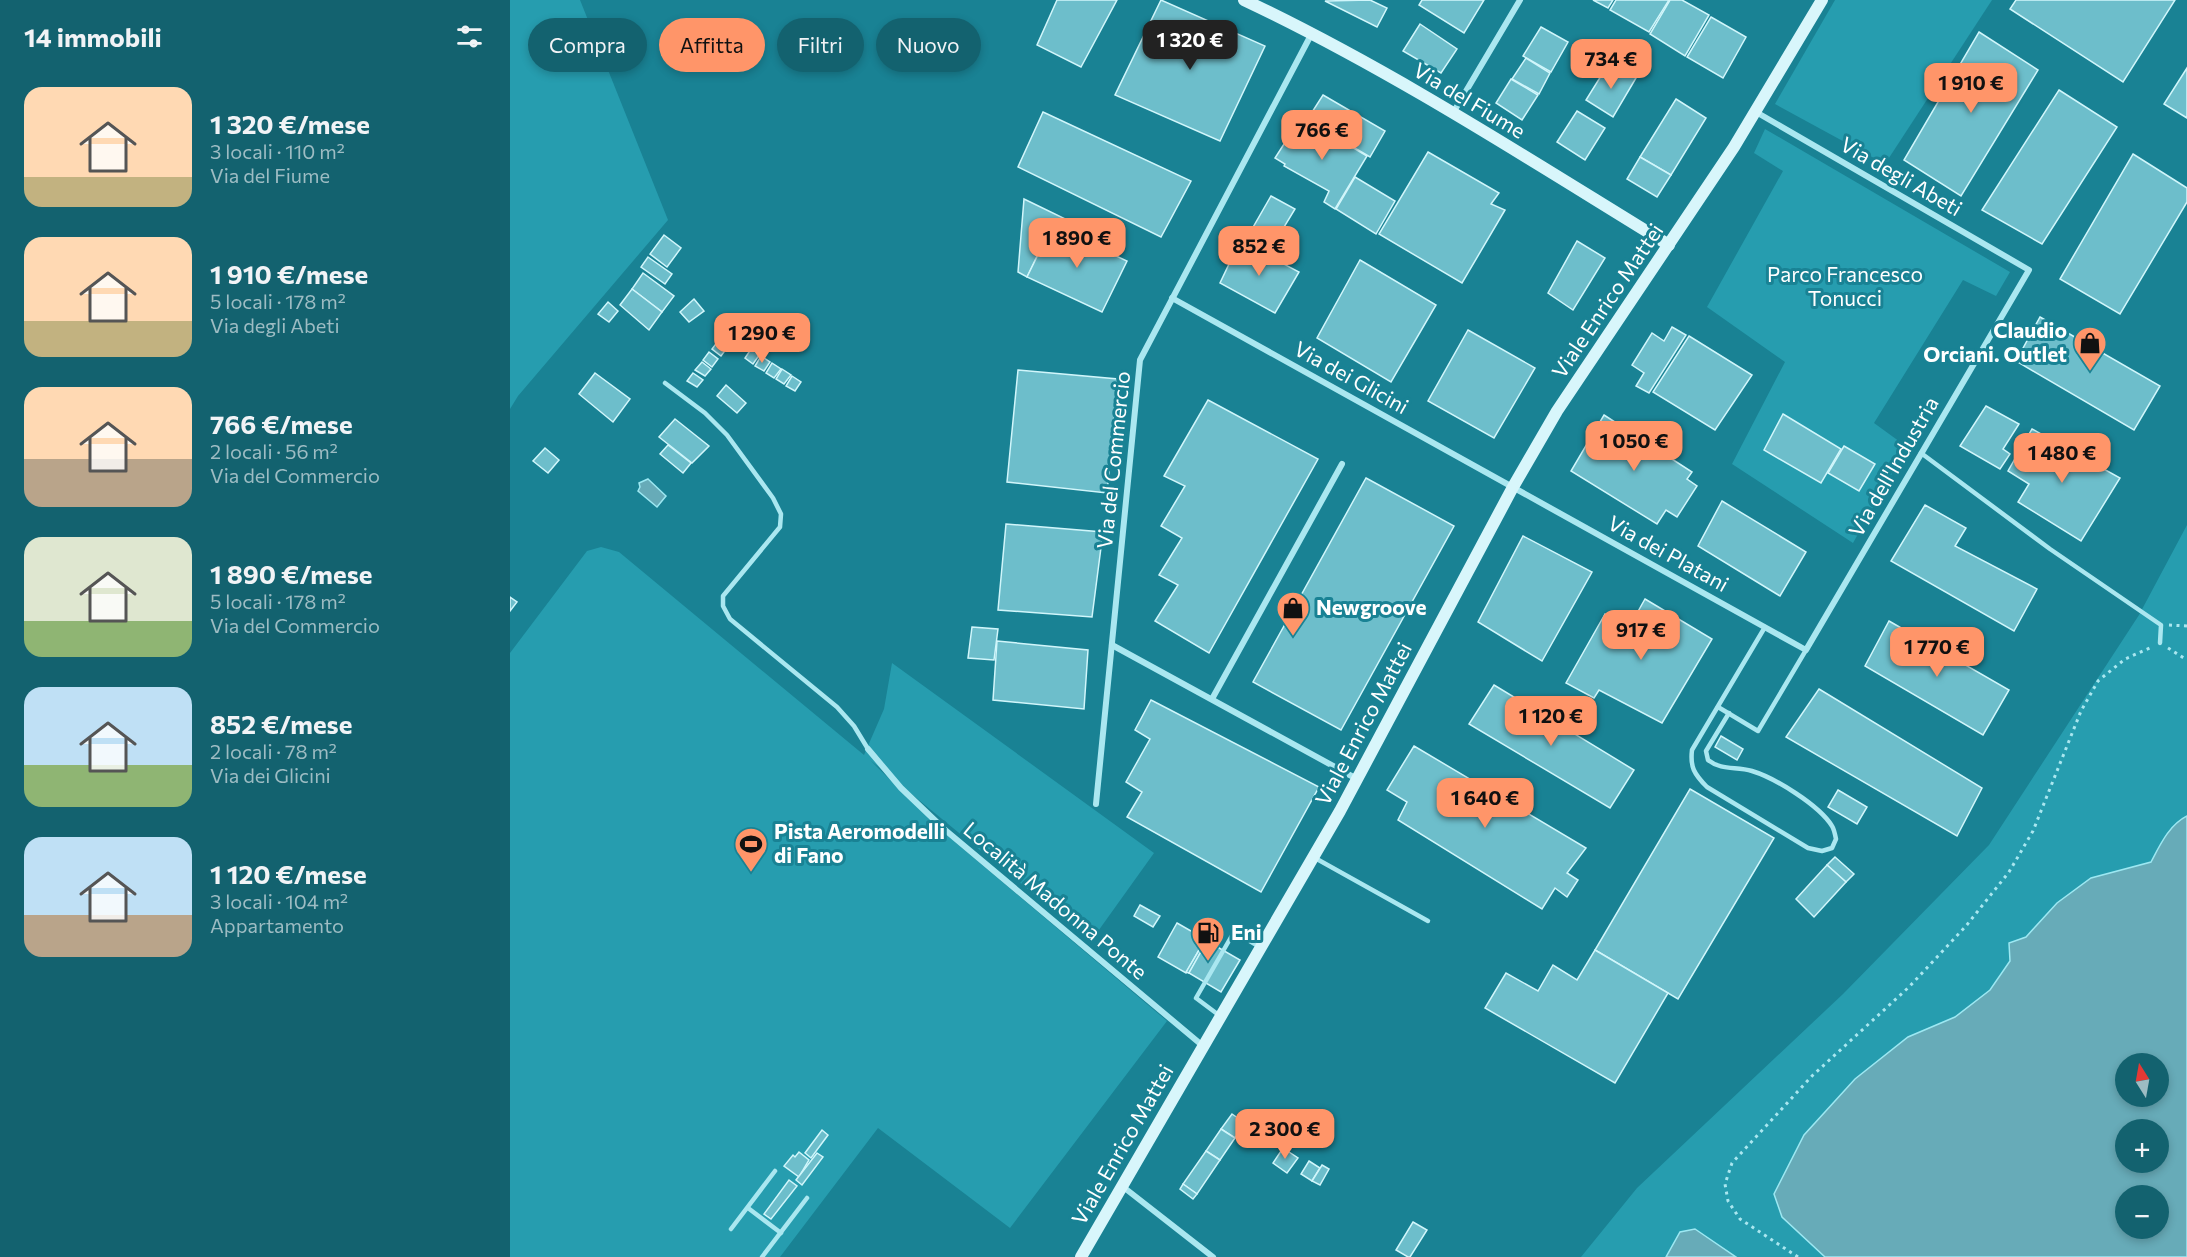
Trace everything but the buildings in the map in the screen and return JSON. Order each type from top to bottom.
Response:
[{"type":"street","name":"Via del Fiume","points":[[1244,0],[1312,32],[1453,113],[1669,244]]},
{"type":"street","points":[[1453,113],[1520,0]]},
{"type":"street","name":"Viale Enrico Mattei","points":[[1081,1257],[1357,779],[1513,487],[1557,411],[1756,112],[1822,0]]},
{"type":"street","name":"Via del Commercio","points":[[1096,804],[1140,360],[1312,32]]},
{"type":"street","name":"Via degli Abeti","points":[[1756,112],[2029,270]]},
{"type":"street","name":"Via dell'Industria","points":[[1806,650],[2029,270]]},
{"type":"street","name":"Via dei Glicini","points":[[1172,298],[1513,487]]},
{"type":"street","points":[[1212,699],[1342,464]]},
{"type":"street","name":"Via dei Platani","points":[[1513,487],[1806,650]]},
{"type":"street","points":[[1112,645],[1357,779]]},
{"type":"street","name":"Località Madonna Ponte","points":[[868,749],[901,788],[944,829],[1203,1046]]},
{"type":"street","points":[[1122,1186],[1213,1257]]},
{"type":"lane","points":[[665,382],[705,413],[728,435],[773,498],[781,514],[780,527],[723,596],[723,606],[730,619],[837,707],[854,726],[868,749]]},
{"type":"lane","points":[[1922,453],[2050,549],[2161,625],[2160,643]]},
{"type":"lane","points":[[1729,713],[1706,751],[1708,760],[1716,767],[1752,771],[1797,795],[1833,827],[1836,839],[1832,848],[1822,851],[1808,848],[1707,786],[1695,775],[1690,764],[1692,750],[1765,627]]},
{"type":"lane","points":[[1718,707],[1758,731],[1806,650]]},
{"type":"lane","points":[[1313,856],[1428,921]]},
{"type":"lane","points":[[1220,1016],[1196,998],[1234,933],[1260,947]]},
{"type":"lane","points":[[731,1229],[775,1171]]},
{"type":"lane","points":[[762,1257],[807,1198]]},
{"type":"lane","points":[[747,1208],[781,1233]]},
{"type":"path","points":[[2161,625],[2187,626]]},
{"type":"path","points":[[1798,1257],[1740,1219],[1728,1201],[1725,1184],[1732,1163],[1812,1076],[1910,987],[1973,917],[2009,872],[2033,831],[2081,711],[2098,681],[2125,659],[2160,643],[2187,660]]},
{"type":"green space","points":[[510,0],[580,0],[587,18],[528,18],[528,72],[609,72],[668,220],[518,396],[510,409]]},
{"type":"green space","points":[[1835,0],[1992,0],[1885,164],[1775,104]]},
{"type":"green space","name":"Parco Francesco Tonucci","points":[[1765,129],[2010,272],[1996,296],[1963,280],[1874,423],[1907,447],[1853,543],[1732,464],[1785,362],[1707,307],[1783,171],[1754,153]]},
{"type":"green space","points":[[2187,525],[2187,1257],[1581,1257],[1637,1188],[1843,994],[1989,845],[2139,615]]},
{"type":"green space","name":"Pista Aeromodelli di Fano","points":[[601,547],[619,552],[864,755],[884,709],[892,663],[1154,853],[1091,941],[870,760],[942,831],[1167,1021],[1010,1228],[878,1128],[780,1257],[510,1257],[510,653],[587,551]]},
{"type":"shaded area","points":[[648,479],[666,496],[657,507],[638,491],[639,483]]},
{"type":"shaded area","points":[[2187,816],[2187,1257],[1825,1257],[1782,1217],[1774,1194],[1804,1135],[1855,1079],[1908,1037],[1955,1017],[1990,990],[2010,961],[2009,943],[2026,937],[2057,903],[2091,878],[2151,862],[2175,825]]},
{"type":"shaded area","points":[[1695,1229],[1736,1257],[1666,1257],[1680,1232]]},
{"type":"place","name":"Claudio Orciani. Outlet","points":[[2090,372]]},
{"type":"place","name":"Newgroove","points":[[1293,637]]},
{"type":"place","name":"Pista Aeromodelli di Fano","points":[[751,873]]},
{"type":"place","name":"Eni","points":[[1208,962]]}]
